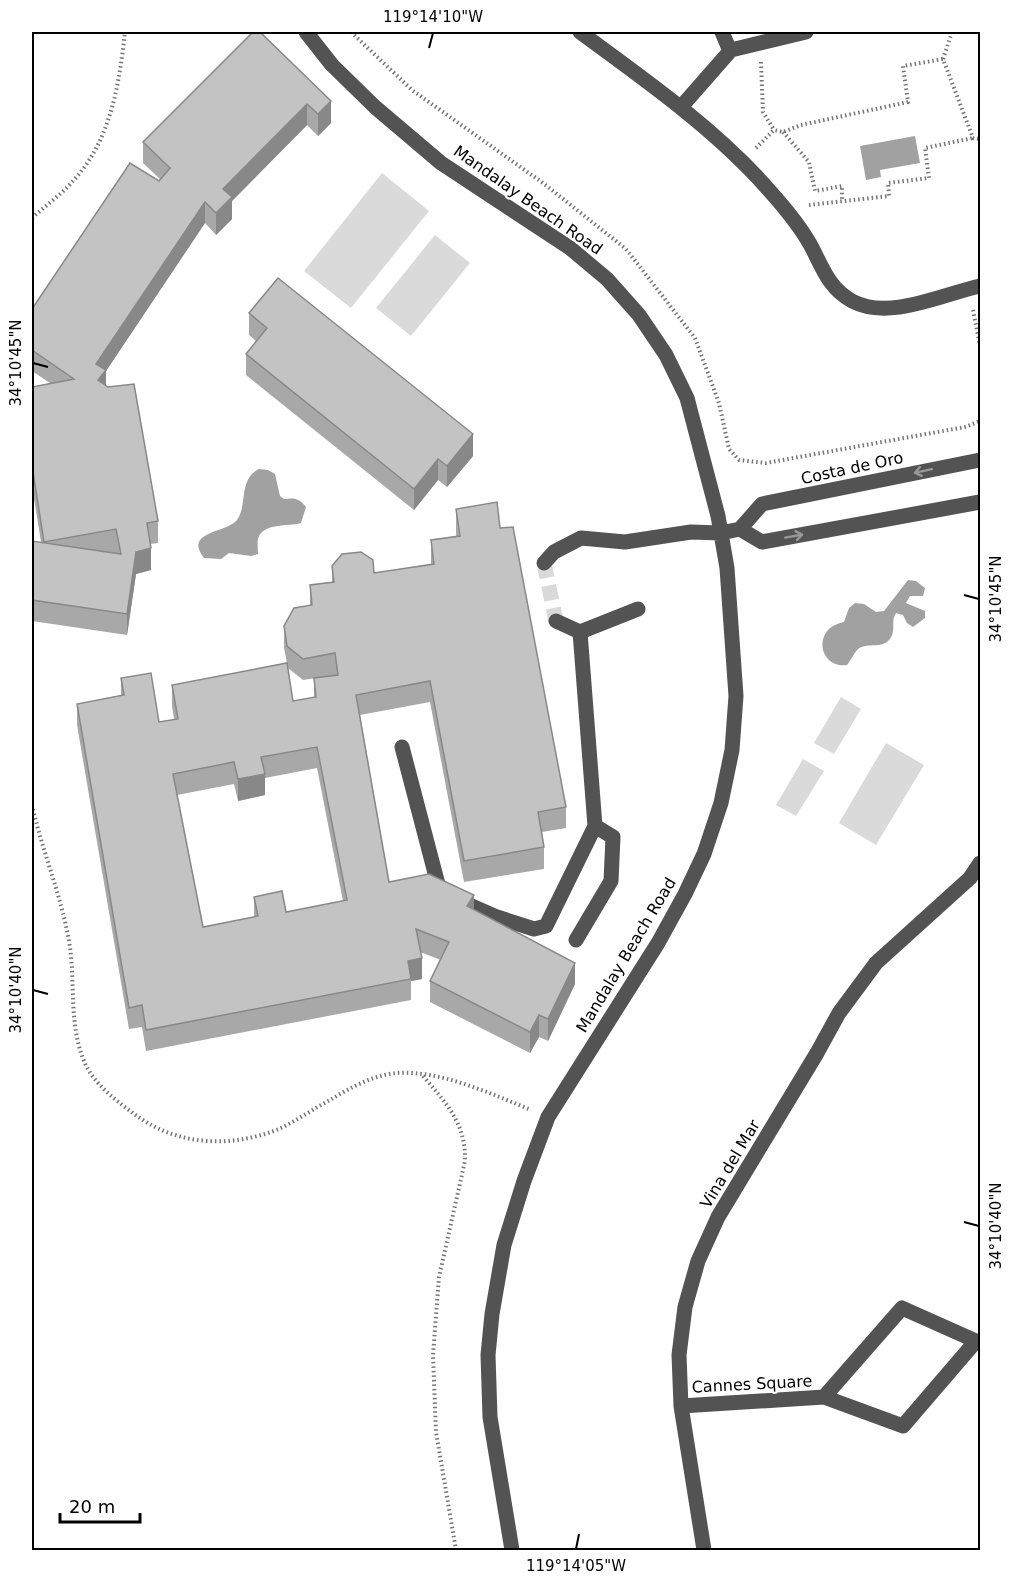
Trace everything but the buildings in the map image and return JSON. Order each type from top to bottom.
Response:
[{"type":"street","name":"Mandalay Beach Road","points":[[306,32],[332,65],[375,107],[441,163],[570,248],[607,279],[639,315],[666,355],[687,398],[721,533],[727,568],[736,696],[732,750],[721,803],[704,854],[685,894],[658,943],[548,1118],[524,1181],[504,1245],[488,1355],[490,1418],[512,1551]]},
{"type":"street","points":[[580,32],[681,107],[766,186],[799,228],[830,282],[853,302],[872,308],[896,309],[981,286]]},
{"type":"street","points":[[722,32],[730,51]]},
{"type":"street","points":[[681,107],[730,51],[806,32]]},
{"type":"street","name":"Costa de Oro","points":[[740,529],[762,504],[981,460]]},
{"type":"street","points":[[544,563],[554,552],[581,538],[624,542],[691,532],[721,533],[740,529],[762,542],[981,502]]},
{"type":"street","points":[[556,621],[580,632],[638,609]]},
{"type":"street","points":[[402,747],[440,892],[497,917],[534,929],[546,926],[595,826],[580,632]]},
{"type":"street","points":[[576,940],[611,881],[613,837],[595,826]]},
{"type":"street","name":"Vina del Mar","points":[[704,1551],[681,1406],[679,1355],[685,1307],[698,1261],[718,1217],[839,1013],[876,963],[970,878],[981,862]]},
{"type":"street","name":"Cannes Square","points":[[681,1406],[824,1398],[903,1426],[976,1341],[902,1308],[824,1398]]},
{"type":"path","points":[[32,218],[73,182],[94,154],[109,118],[120,73],[126,32]]},
{"type":"path","points":[[351,32],[412,90],[543,183],[626,249],[695,338],[719,404],[729,449],[740,460],[766,463],[965,427],[981,421]]},
{"type":"path","points":[[952,32],[943,59],[973,138]]},
{"type":"path","points":[[760,42],[763,112],[774,130],[783,132],[801,125],[908,102],[903,66],[943,59]]},
{"type":"path","points":[[742,163],[774,130]]},
{"type":"path","points":[[783,132],[809,162],[815,190],[842,186],[842,200]]},
{"type":"path","points":[[804,206],[888,196],[888,183],[929,178],[925,148],[981,138]]},
{"type":"path","points":[[972,310],[981,346]]},
{"type":"path","points":[[32,805],[66,926],[71,951],[73,1019],[84,1063],[109,1096],[150,1126],[181,1138],[213,1142],[243,1140],[279,1128],[360,1083],[396,1073],[422,1075],[471,1085],[548,1118]]},
{"type":"path","points":[[422,1075],[454,1113],[466,1143],[465,1161],[439,1278],[433,1355],[436,1432],[456,1551]]},
{"type":"shaded area","points":[[915,136],[920,163],[880,170],[881,177],[866,180],[860,146]]},
{"type":"shaded area","points":[[382,173],[429,211],[351,308],[304,271]]},
{"type":"shaded area","points":[[435,235],[470,263],[411,336],[376,308]]},
{"type":"shaded area","points":[[259,469],[275,474],[280,496],[284,499],[299,500],[306,507],[301,523],[276,526],[265,530],[258,539],[258,554],[251,556],[229,553],[221,559],[204,558],[199,549],[199,542],[209,534],[237,520],[248,479]]},
{"type":"shaded area","points":[[908,580],[916,581],[925,588],[923,596],[910,596],[906,603],[925,611],[925,618],[913,627],[907,623],[903,615],[896,613],[893,633],[886,643],[858,649],[847,665],[839,665],[828,659],[823,647],[825,634],[832,627],[844,622],[849,608],[855,603],[864,604],[876,612],[884,611]]},
{"type":"shaded area","points":[[841,697],[861,709],[834,754],[814,743]]},
{"type":"shaded area","points":[[886,743],[924,765],[876,845],[839,823]]},
{"type":"shaded area","points":[[803,759],[824,771],[796,816],[776,805]]},
{"type":"tunnel","points":[[544,563],[556,621]]}]
